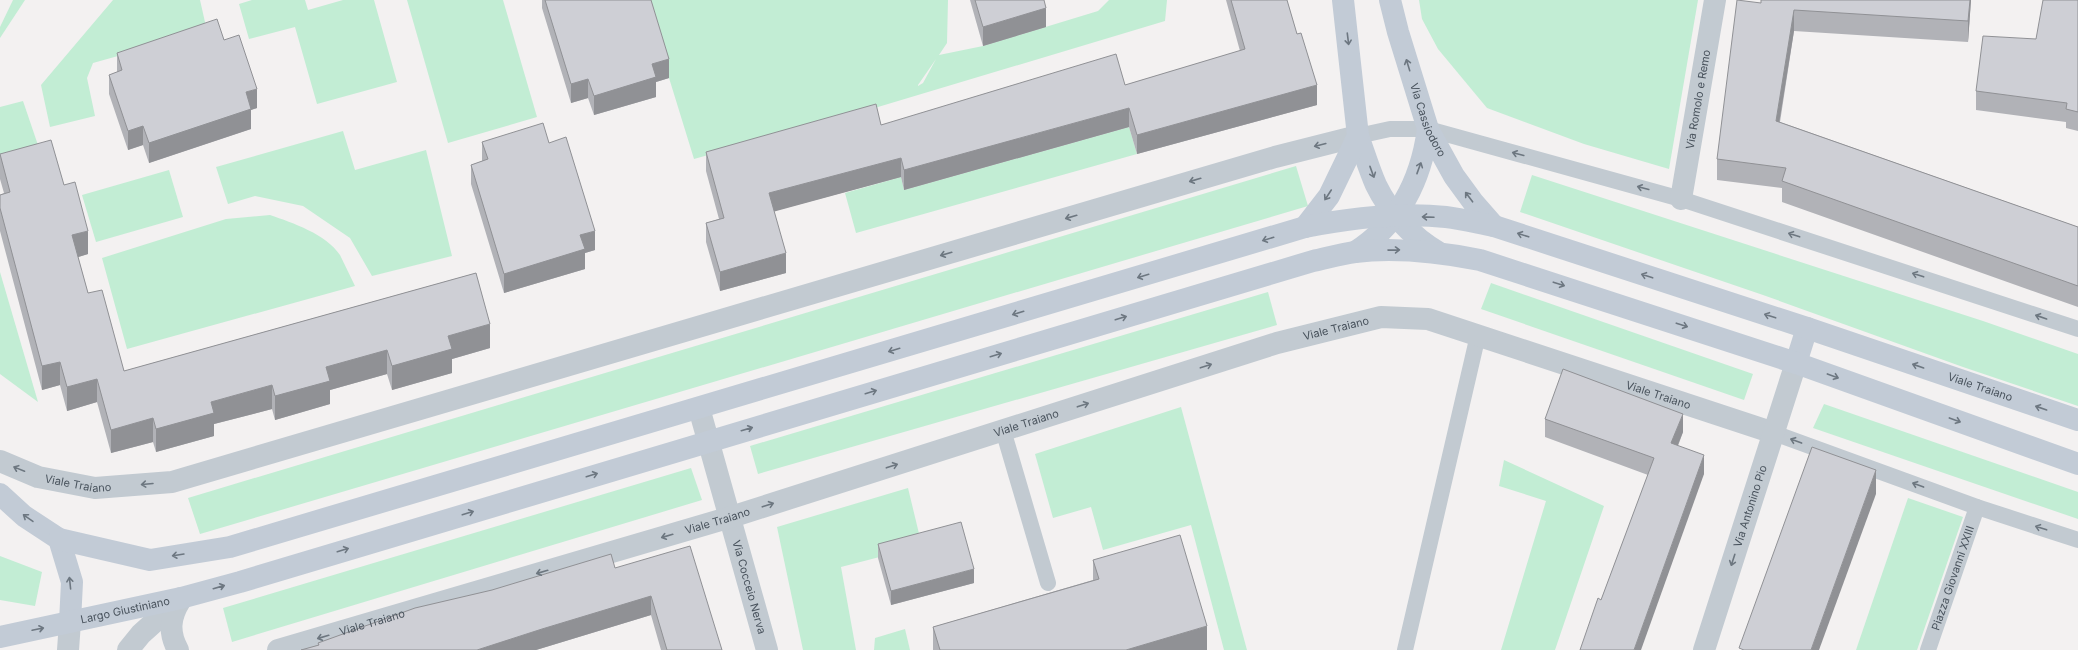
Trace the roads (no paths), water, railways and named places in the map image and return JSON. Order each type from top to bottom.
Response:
[{"type":"main road","points":[[1343,0],[1358,136],[1376,185],[1396,215],[1422,243],[1438,252]]},
{"type":"main road","name":"Via Cassiodoro","points":[[1390,0],[1398,32],[1428,129],[1454,176],[1473,202],[1494,226]]},
{"type":"main road","points":[[1355,252],[1377,237],[1396,215],[1412,186],[1424,154],[1428,129]]},
{"type":"main road","points":[[0,494],[24,516],[59,539],[150,560],[230,547],[1305,227],[1329,196],[1358,136]]},
{"type":"main road","name":"Viale Traiano","points":[[1305,227],[1350,219],[1396,215],[1445,217],[1494,226],[1807,328],[2078,420]]},
{"type":"main road","points":[[181,598],[1313,261],[1355,252],[1396,250],[1438,252],[1480,260],[1522,272],[1796,363],[2078,464]]},
{"type":"main road","points":[[1796,363],[1807,328]]},
{"type":"main road","name":"Largo Giustiniano","points":[[59,539],[72,582],[70,622]]},
{"type":"main road","name":"Largo Giustiniano","points":[[0,637],[181,598]]},
{"type":"street","name":"Via Romolo e Remo","points":[[1681,199],[1715,0]]},
{"type":"street","name":"Viale Traiano","points":[[0,461],[38,477],[95,488],[172,482],[1275,157],[1358,136]]},
{"type":"street","name":"Viale Traiano","points":[[278,650],[731,517],[1277,343],[1381,317],[1428,319],[1774,433]]},
{"type":"street","name":"Via Antonino Pio","points":[[1704,650],[1796,363]]},
{"type":"street","name":"Via Cocceio Nerva","points":[[699,408],[731,517],[767,650]]},
{"type":"street","points":[[128,650],[141,634],[181,598]]},
{"type":"street","points":[[178,650],[170,628],[172,613],[181,598]]},
{"type":"street","points":[[68,650],[70,622]]},
{"type":"lane","points":[[1358,136],[1390,129],[1428,129],[1681,199],[2078,329]]},
{"type":"lane","points":[[1404,650],[1478,335]]},
{"type":"lane","points":[[1003,430],[1048,582]]},
{"type":"lane","points":[[1774,433],[1977,507],[2078,540]]},
{"type":"lane","name":"Piazza Giovanni XXIII","points":[[1928,650],[1977,507]]}]
